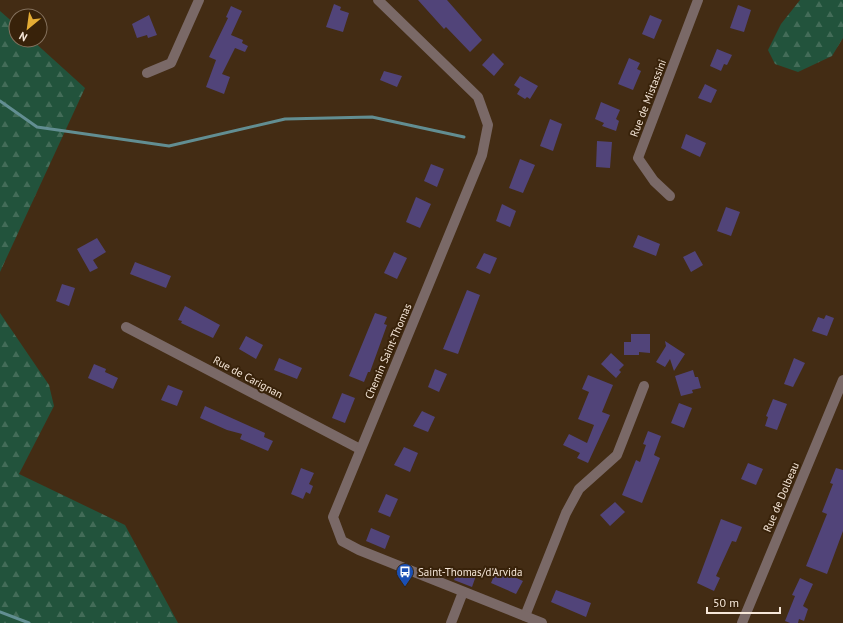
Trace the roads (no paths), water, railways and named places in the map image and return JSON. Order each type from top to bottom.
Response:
[{"type":"street","points":[[147,73],[171,63],[199,0]]},
{"type":"street","name":"Chemin Saint-Thomas","points":[[378,0],[478,97],[488,125],[482,155],[333,517],[342,541],[359,550],[542,623]]},
{"type":"street","name":"Rue de Mistassini","points":[[670,196],[654,182],[638,158],[698,0]]},
{"type":"street","name":"Rue de Carignan","points":[[126,327],[360,449]]},
{"type":"street","name":"Rue de Dolbeau","points":[[742,623],[843,380]]},
{"type":"street","points":[[525,616],[566,513],[579,489],[617,455],[644,386]]},
{"type":"street","points":[[451,623],[463,592]]},
{"type":"waterway","points":[[0,101],[37,127],[169,146],[285,119],[372,117],[464,137]]},
{"type":"waterway","points":[[0,612],[29,623]]},
{"type":"place","name":"Saint-Thomas/d'Arvida","points":[[405,587]]}]
